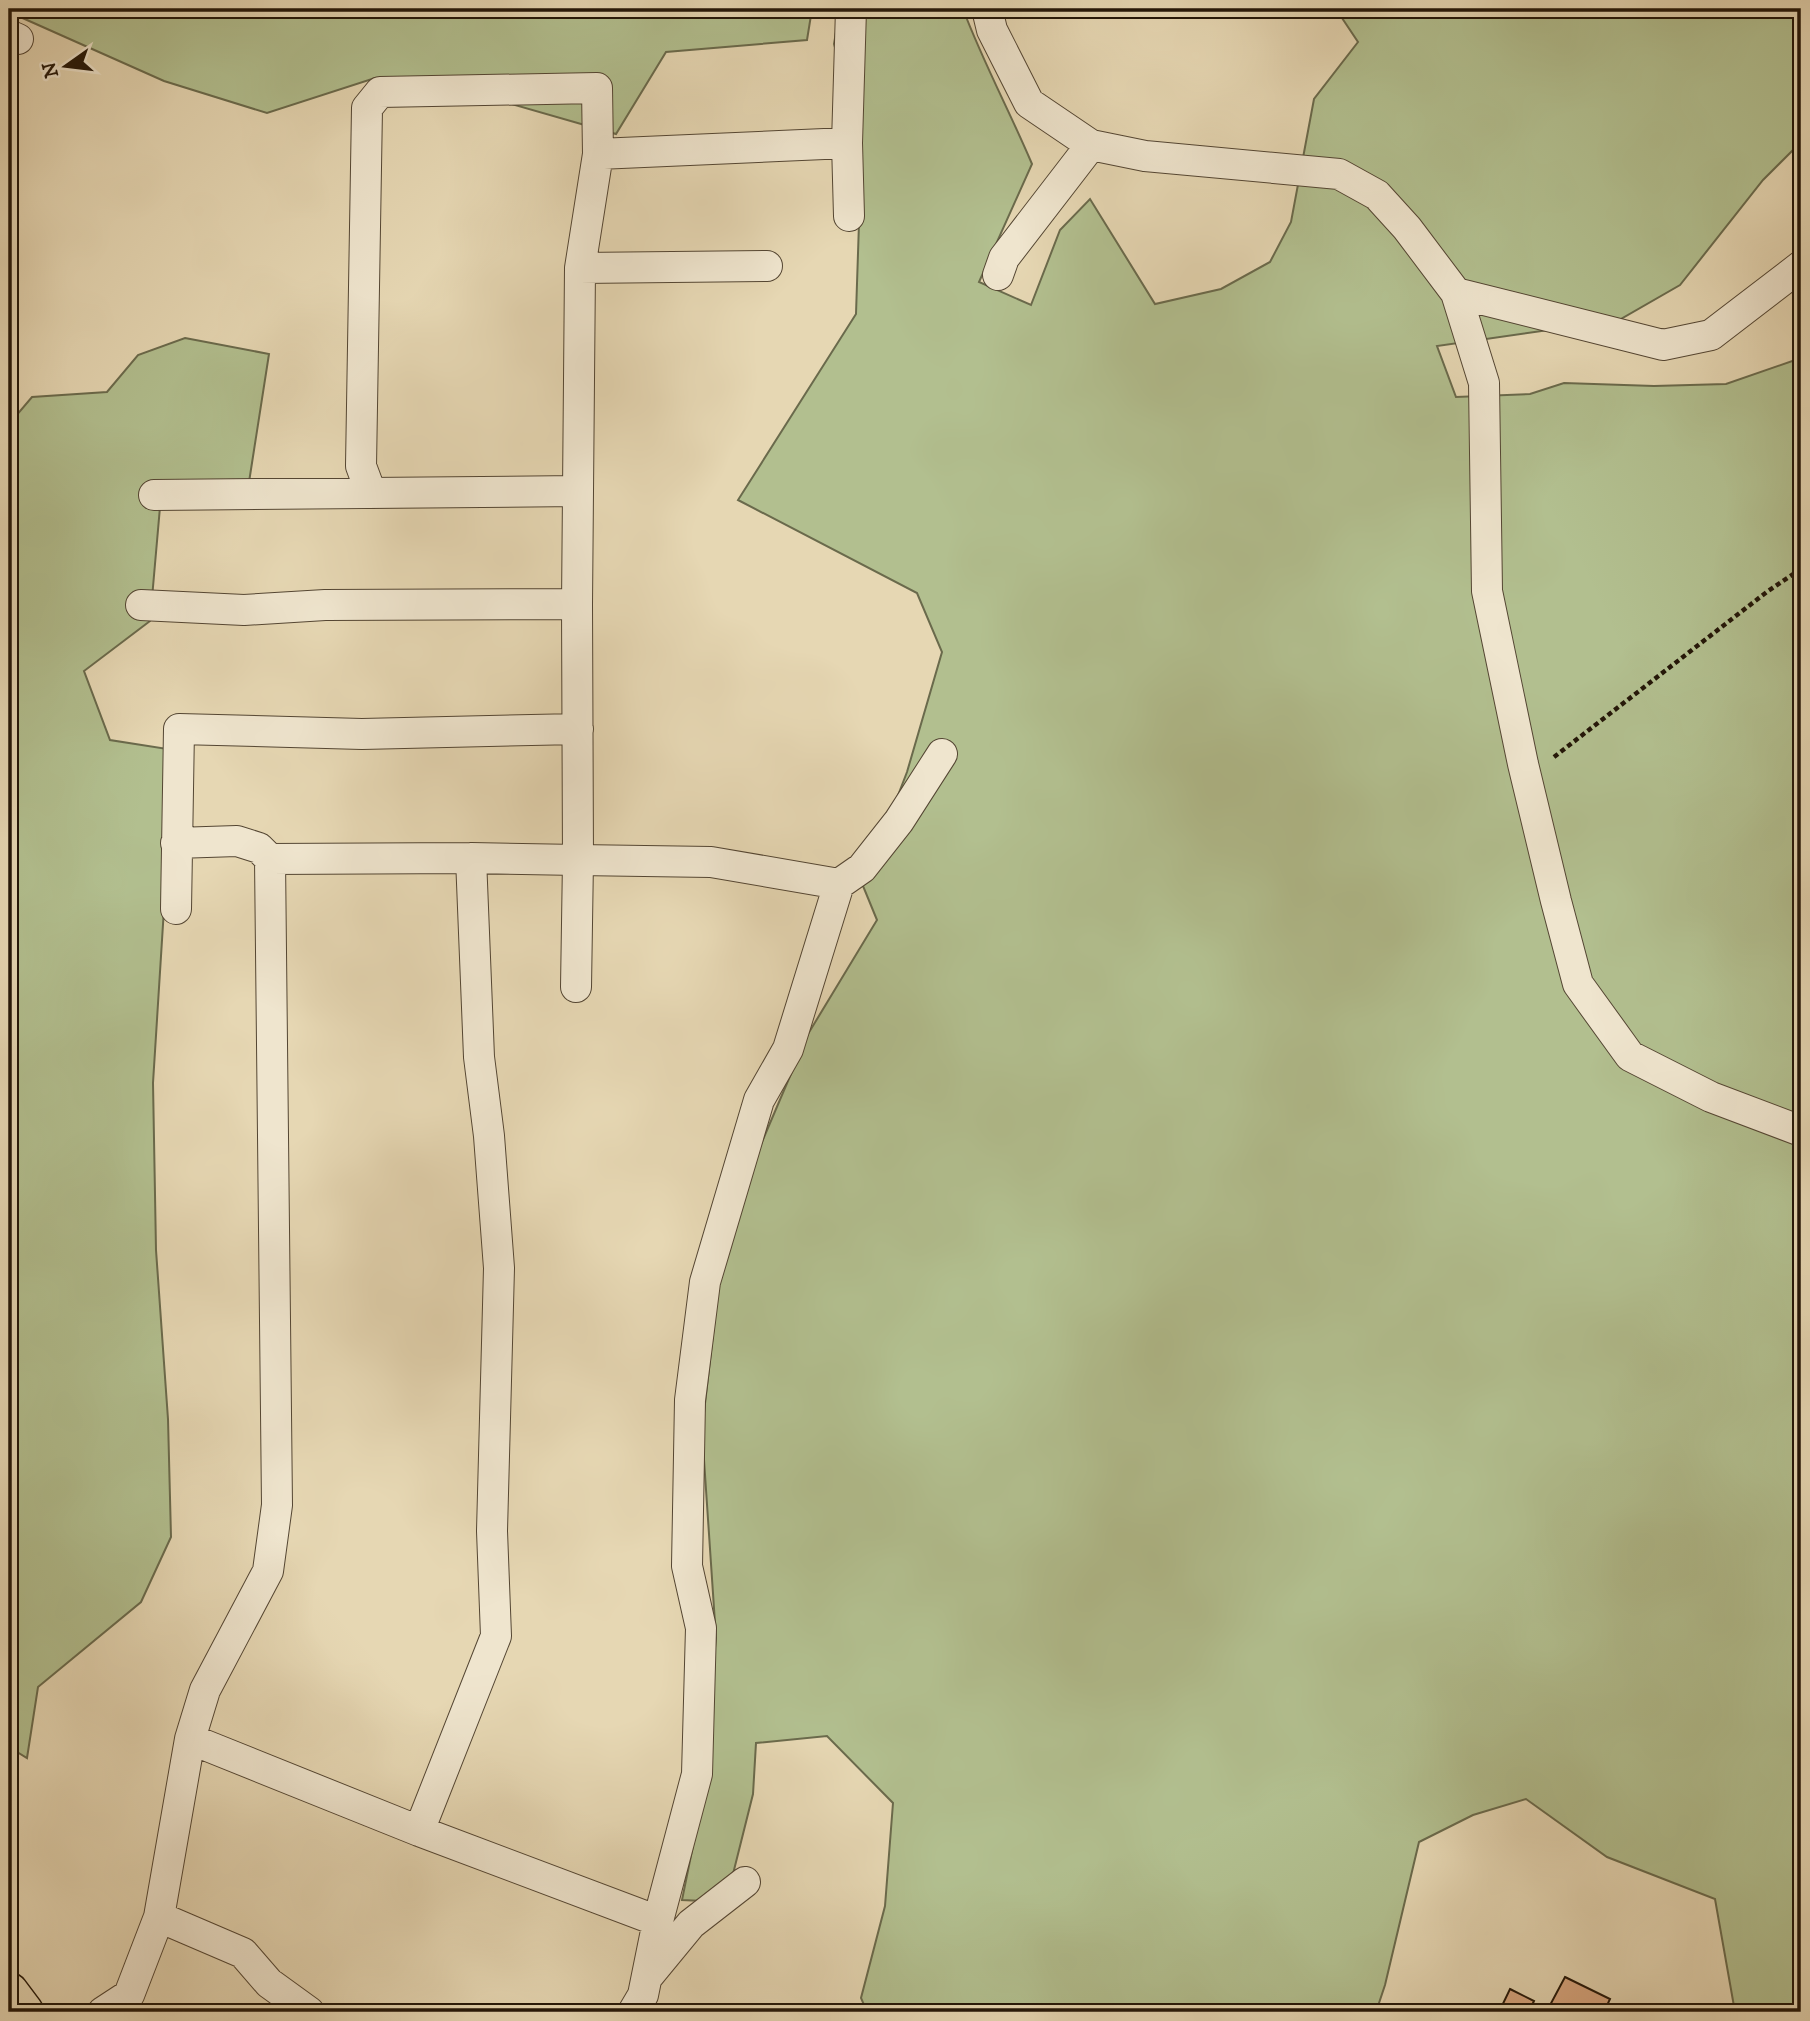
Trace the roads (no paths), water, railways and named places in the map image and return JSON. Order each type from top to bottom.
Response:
[{"type":"main road","points":[[9,1993],[24,2012]]},
{"type":"street","points":[[849,216],[847,143],[851,9]]},
{"type":"street","points":[[986,9],[992,30],[1029,103],[1091,145],[1145,156],[1339,174],[1377,195],[1407,228],[1456,293],[1484,383],[1487,592],[1523,764],[1578,984],[1630,1056],[1711,1097],[1801,1131]]},
{"type":"street","points":[[370,493],[361,466],[367,108],[380,92],[597,88],[598,154],[580,268],[576,987]]},
{"type":"street","points":[[598,154],[847,143]]},
{"type":"street","points":[[998,275],[1004,258],[1091,145]]},
{"type":"street","points":[[580,268],[767,266]]},
{"type":"street","points":[[1456,293],[1662,345],[1711,335],[1801,266]]},
{"type":"street","points":[[154,495],[578,491]]},
{"type":"street","points":[[141,605],[244,610],[325,605],[577,604]]},
{"type":"street","points":[[176,909],[179,729],[362,734],[578,729]]},
{"type":"street","points":[[633,2012],[643,1995],[658,1921],[698,1773],[701,1628],[687,1566],[690,1400],[705,1282],[759,1100],[788,1049],[839,884],[862,868],[899,821],[942,754]]},
{"type":"street","points":[[176,844],[237,841],[258,848],[270,859],[471,858],[711,862],[839,884]]},
{"type":"street","points":[[419,1831],[496,1636],[492,1531],[499,1268],[489,1136],[479,1057],[471,858]]},
{"type":"street","points":[[103,2012],[129,1995],[159,1917],[190,1739],[205,1690],[268,1571],[277,1504],[270,859]]},
{"type":"street","points":[[190,1739],[419,1831],[658,1921]]},
{"type":"street","points":[[646,1978],[691,1924],[745,1882]]},
{"type":"street","points":[[159,1917],[243,1953],[270,1983],[309,2012]]}]
